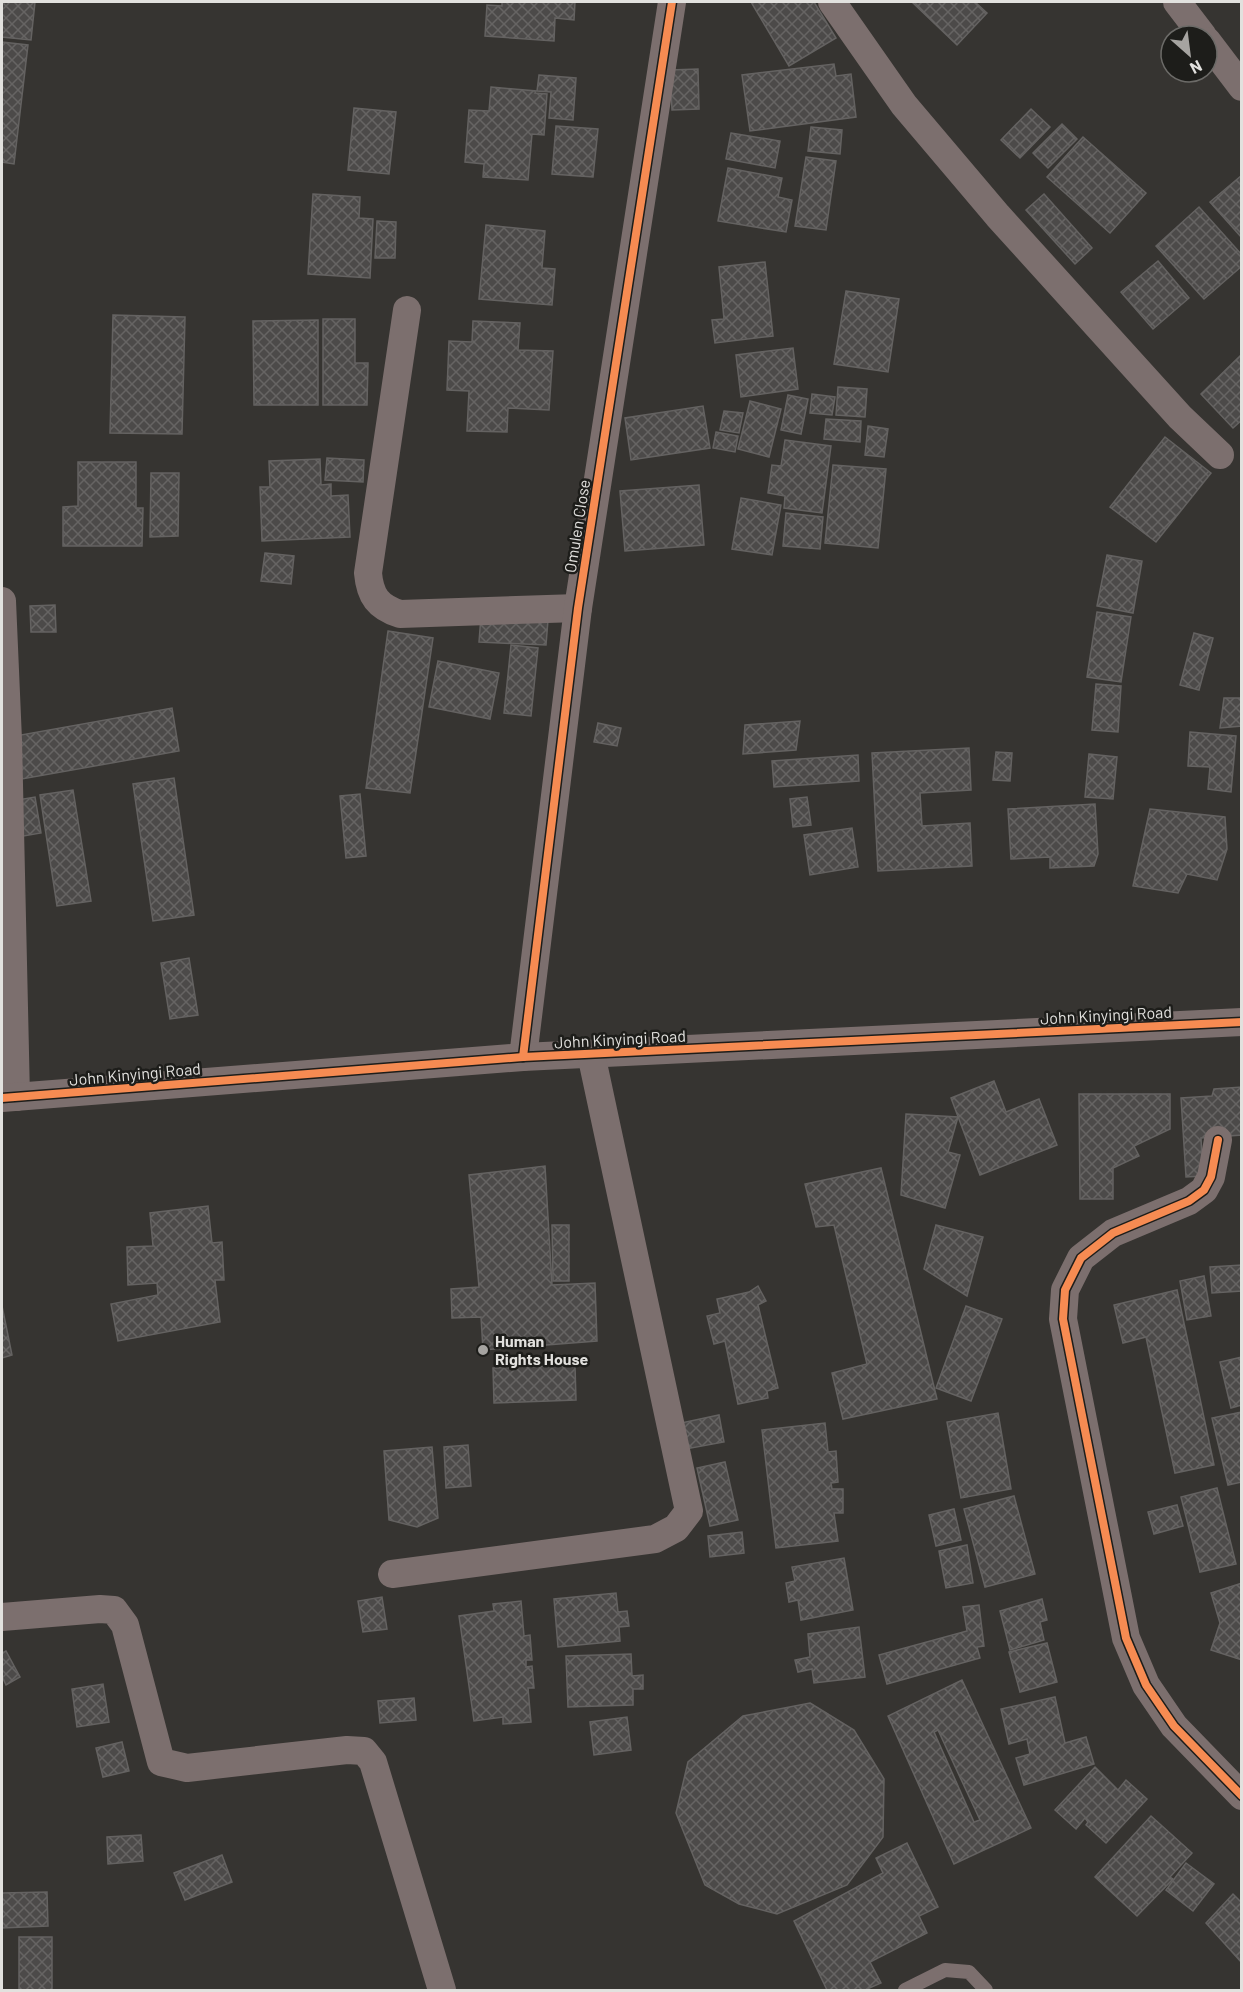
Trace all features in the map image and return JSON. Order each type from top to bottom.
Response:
[{"type":"street","name":"Omulen Close","points":[[523,1057],[578,608],[672,2]]},
{"type":"street","points":[[832,2],[904,105],[998,216],[1180,417],[1220,455]]},
{"type":"street","points":[[1177,2],[1194,24]]},
{"type":"street","points":[[1219,57],[1242,87]]},
{"type":"street","points":[[407,310],[368,573],[369,587],[375,599],[384,609],[400,614],[578,608]]},
{"type":"street","points":[[2,601],[8,740],[9,1098]]},
{"type":"street","name":"John Kinyingi Road","points":[[9,1098],[523,1057],[1242,1022]]},
{"type":"street","points":[[392,1574],[656,1539],[676,1527],[688,1511],[591,1053]]},
{"type":"street","points":[[1218,1140],[1211,1177],[1204,1190],[1189,1201],[1113,1233],[1081,1258],[1065,1290],[1063,1319],[1126,1638],[1146,1685],[1174,1726],[1242,1796]]},
{"type":"street","points":[[2,1617],[100,1609],[114,1610],[125,1625],[161,1762],[171,1766],[187,1768],[347,1750],[364,1751],[373,1762],[442,1990]]},
{"type":"lane","points":[[905,1990],[945,1970],[969,1972],[986,1990]]},
{"type":"building","points":[[2,2],[35,2],[31,40],[2,37]]},
{"type":"building","points":[[502,2],[575,2],[574,20],[555,18],[554,41],[485,36],[487,5],[502,6]]},
{"type":"building","points":[[751,2],[814,2],[836,38],[789,66]]},
{"type":"building","points":[[912,2],[975,2],[987,13],[957,45]]},
{"type":"building","points":[[2,42],[28,45],[14,164],[2,162]]},
{"type":"building","points":[[834,64],[836,76],[851,74],[856,117],[750,131],[742,75]]},
{"type":"building","points":[[698,69],[699,109],[672,110],[670,70]]},
{"type":"building","points":[[539,75],[576,78],[573,120],[549,118],[551,92],[537,91]]},
{"type":"building","points":[[491,87],[547,94],[544,135],[532,134],[528,180],[483,177],[484,164],[465,162],[469,110],[489,111]]},
{"type":"building","points":[[354,108],[396,112],[389,174],[348,170]]},
{"type":"building","points":[[1031,109],[1050,127],[1020,158],[1001,140]]},
{"type":"building","points":[[1062,124],[1077,139],[1048,168],[1033,153]]},
{"type":"building","points":[[556,126],[598,129],[593,177],[552,174]]},
{"type":"building","points":[[811,127],[842,130],[840,154],[808,151]]},
{"type":"building","points":[[731,133],[780,141],[775,168],[726,159]]},
{"type":"building","points":[[1083,137],[1146,193],[1110,233],[1047,177]]},
{"type":"building","points":[[806,157],[836,161],[826,230],[795,226]]},
{"type":"building","points":[[728,168],[782,178],[778,197],[792,200],[786,232],[718,221]]},
{"type":"building","points":[[1242,175],[1242,238],[1210,202]]},
{"type":"building","points":[[313,194],[360,197],[359,218],[373,219],[370,278],[308,274]]},
{"type":"building","points":[[1044,194],[1092,248],[1075,264],[1026,210]]},
{"type":"building","points":[[1199,207],[1242,255],[1242,266],[1204,299],[1156,246]]},
{"type":"building","points":[[377,221],[396,222],[395,258],[375,258]]},
{"type":"building","points":[[486,225],[545,231],[542,268],[555,269],[552,305],[479,299]]},
{"type":"building","points":[[1158,261],[1189,298],[1153,329],[1121,292]]},
{"type":"building","points":[[765,262],[773,336],[715,343],[712,320],[724,319],[719,267]]},
{"type":"building","points":[[846,291],[899,299],[888,372],[834,364]]},
{"type":"building","points":[[113,315],[185,317],[182,434],[110,433]]},
{"type":"building","points":[[323,319],[355,319],[355,363],[368,363],[367,405],[323,405]]},
{"type":"building","points":[[318,320],[318,405],[254,405],[253,321]]},
{"type":"building","points":[[473,321],[520,323],[518,350],[553,351],[549,410],[508,408],[507,432],[467,431],[469,391],[447,390],[449,341],[472,342]]},
{"type":"building","points":[[793,348],[798,389],[741,397],[736,355]]},
{"type":"building","points":[[1241,355],[1242,420],[1233,428],[1201,394]]},
{"type":"building","points":[[838,387],[867,389],[865,417],[836,415]]},
{"type":"building","points":[[812,394],[835,397],[832,415],[810,413]]},
{"type":"building","points":[[788,395],[808,399],[801,434],[781,430]]},
{"type":"building","points":[[750,401],[781,409],[769,457],[738,449]]},
{"type":"building","points":[[703,406],[710,448],[631,460],[625,418]]},
{"type":"building","points":[[724,411],[743,413],[739,433],[720,430]]},
{"type":"building","points":[[826,419],[861,421],[860,442],[824,439]]},
{"type":"building","points":[[868,426],[888,429],[884,457],[865,455]]},
{"type":"building","points":[[716,432],[738,436],[735,452],[713,448]]},
{"type":"building","points":[[1165,437],[1211,473],[1156,542],[1110,507]]},
{"type":"building","points":[[785,440],[831,446],[822,513],[784,508],[785,496],[768,493],[772,465],[781,466]]},
{"type":"building","points":[[327,458],[364,460],[363,482],[325,480]]},
{"type":"building","points":[[320,459],[321,485],[331,484],[331,496],[348,495],[350,537],[262,541],[260,487],[270,487],[269,461]]},
{"type":"building","points":[[78,462],[136,462],[136,508],[143,508],[142,546],[63,546],[63,507],[78,506]]},
{"type":"building","points":[[833,465],[886,469],[878,548],[825,543]]},
{"type":"building","points":[[151,473],[179,473],[178,536],[150,537]]},
{"type":"building","points":[[699,485],[704,545],[625,551],[620,491]]},
{"type":"building","points":[[741,498],[781,505],[772,555],[732,549]]},
{"type":"building","points":[[786,513],[823,517],[820,549],[783,546]]},
{"type":"building","points":[[265,553],[294,556],[291,584],[261,581]]},
{"type":"building","points":[[1107,555],[1142,561],[1133,613],[1097,606]]},
{"type":"building","points":[[55,605],[56,632],[31,632],[30,606]]},
{"type":"building","points":[[1097,612],[1131,617],[1121,682],[1087,677]]},
{"type":"building","points":[[481,616],[548,620],[546,645],[479,642]]},
{"type":"building","points":[[388,631],[433,638],[410,793],[366,788]]},
{"type":"building","points":[[1194,633],[1213,638],[1199,690],[1180,685]]},
{"type":"building","points":[[511,645],[538,648],[531,716],[504,713]]},
{"type":"building","points":[[438,661],[499,673],[490,719],[429,707]]},
{"type":"building","points":[[1096,684],[1121,686],[1118,732],[1092,730]]},
{"type":"building","points":[[1224,698],[1242,698],[1242,726],[1220,728]]},
{"type":"building","points":[[172,708],[179,751],[22,779],[15,736]]},
{"type":"building","points":[[800,721],[796,750],[743,754],[745,725]]},
{"type":"building","points":[[598,723],[621,728],[617,746],[594,742]]},
{"type":"building","points":[[1190,732],[1236,736],[1231,792],[1208,789],[1210,767],[1188,766]]},
{"type":"building","points":[[969,748],[971,790],[920,793],[922,826],[970,823],[972,866],[878,871],[872,753]]},
{"type":"building","points":[[996,752],[1012,753],[1010,781],[993,780]]},
{"type":"building","points":[[1089,754],[1117,757],[1113,799],[1085,797]]},
{"type":"building","points":[[858,755],[859,781],[774,787],[772,761]]},
{"type":"building","points":[[174,778],[194,915],[153,921],[133,784]]},
{"type":"building","points":[[73,790],[91,901],[57,906],[40,795]]},
{"type":"building","points":[[360,794],[366,856],[346,858],[340,796]]},
{"type":"building","points":[[35,797],[41,833],[18,837],[11,801]]},
{"type":"building","points":[[807,797],[811,825],[793,827],[790,799]]},
{"type":"building","points":[[1095,804],[1098,854],[1094,866],[1050,868],[1050,857],[1011,859],[1008,809]]},
{"type":"building","points":[[1150,809],[1225,817],[1227,849],[1217,880],[1187,874],[1178,893],[1133,886]]},
{"type":"building","points":[[852,828],[858,867],[810,875],[804,835]]},
{"type":"building","points":[[189,958],[198,1015],[170,1019],[161,963]]},
{"type":"building","points":[[994,1081],[1006,1112],[1039,1099],[1057,1145],[980,1175],[951,1098]]},
{"type":"building","points":[[1242,1087],[1242,1135],[1201,1138],[1203,1176],[1186,1177],[1181,1098],[1212,1096],[1214,1089]]},
{"type":"building","points":[[1079,1094],[1170,1094],[1170,1129],[1134,1146],[1139,1156],[1113,1168],[1113,1199],[1080,1199]]},
{"type":"building","points":[[906,1114],[958,1117],[948,1152],[960,1155],[945,1208],[901,1195]]},
{"type":"building","points":[[545,1166],[552,1285],[595,1283],[597,1341],[483,1350],[481,1317],[452,1318],[451,1289],[479,1287],[469,1175]]},
{"type":"building","points":[[881,1168],[937,1399],[843,1419],[832,1373],[867,1364],[834,1225],[816,1227],[805,1184]]},
{"type":"building","points":[[208,1206],[212,1243],[222,1242],[224,1280],[215,1280],[220,1322],[118,1341],[111,1304],[158,1295],[157,1283],[128,1285],[127,1247],[153,1246],[150,1213]]},
{"type":"building","points":[[552,1225],[569,1225],[569,1281],[553,1281]]},
{"type":"building","points":[[936,1225],[983,1237],[967,1296],[924,1269]]},
{"type":"building","points":[[1242,1265],[1242,1291],[1212,1293],[1210,1267]]},
{"type":"building","points":[[1204,1276],[1211,1316],[1187,1320],[1180,1281]]},
{"type":"building","points":[[758,1286],[766,1301],[758,1305],[778,1388],[767,1391],[768,1398],[738,1404],[725,1341],[714,1344],[707,1316],[720,1313],[717,1299],[749,1292]]},
{"type":"building","points":[[1177,1290],[1214,1465],[1175,1473],[1146,1337],[1123,1343],[1114,1305]]},
{"type":"building","points":[[2,1306],[12,1355],[2,1358]]},
{"type":"building","points":[[966,1306],[1002,1319],[971,1401],[936,1388]]},
{"type":"building","points":[[1242,1357],[1242,1405],[1231,1408],[1220,1362]]},
{"type":"building","points":[[575,1365],[576,1400],[494,1403],[493,1368]]},
{"type":"building","points":[[1242,1412],[1242,1482],[1228,1485],[1212,1418]]},
{"type":"building","points":[[998,1413],[1011,1489],[961,1498],[947,1422]]},
{"type":"building","points":[[719,1415],[724,1442],[686,1449],[681,1423]]},
{"type":"building","points":[[825,1423],[828,1452],[836,1451],[838,1482],[831,1483],[832,1489],[843,1489],[843,1513],[834,1513],[838,1541],[776,1548],[762,1430]]},
{"type":"building","points":[[468,1445],[471,1486],[446,1488],[444,1447]]},
{"type":"building","points":[[432,1447],[438,1518],[417,1527],[389,1520],[384,1451]]},
{"type":"building","points":[[725,1462],[738,1520],[710,1526],[697,1468]]},
{"type":"building","points":[[1217,1488],[1236,1564],[1200,1572],[1181,1497]]},
{"type":"building","points":[[1014,1496],[1035,1574],[985,1587],[964,1509]]},
{"type":"building","points":[[1177,1505],[1183,1526],[1154,1534],[1148,1512]]},
{"type":"building","points":[[954,1509],[961,1540],[936,1546],[929,1515]]},
{"type":"building","points":[[742,1532],[744,1553],[710,1557],[708,1536]]},
{"type":"building","points":[[967,1545],[973,1583],[946,1588],[939,1551]]},
{"type":"building","points":[[844,1558],[853,1610],[801,1620],[798,1600],[789,1602],[786,1583],[795,1581],[792,1567]]},
{"type":"building","points":[[1242,1583],[1242,1660],[1211,1650],[1220,1623],[1211,1593]]},
{"type":"building","points":[[616,1593],[618,1612],[627,1611],[629,1626],[619,1627],[620,1641],[558,1647],[554,1599]]},
{"type":"building","points":[[382,1597],[387,1629],[363,1632],[358,1601]]},
{"type":"building","points":[[1042,1599],[1047,1620],[1040,1622],[1044,1640],[1010,1650],[1000,1611]]},
{"type":"building","points":[[521,1601],[524,1636],[530,1635],[532,1660],[526,1660],[526,1667],[532,1666],[534,1688],[528,1688],[531,1722],[503,1724],[503,1717],[474,1721],[459,1616],[494,1611],[493,1604]]},
{"type":"building","points":[[979,1605],[984,1646],[977,1647],[980,1658],[887,1684],[879,1655],[967,1631],[963,1607]]},
{"type":"building","points":[[859,1627],[865,1677],[814,1683],[812,1669],[798,1672],[795,1660],[810,1657],[808,1634]]},
{"type":"building","points":[[1047,1643],[1057,1682],[1020,1692],[1009,1652]]},
{"type":"building","points":[[6,1651],[20,1677],[6,1685],[2,1676],[2,1653]]},
{"type":"building","points":[[631,1654],[632,1676],[643,1675],[643,1689],[633,1689],[633,1705],[568,1707],[566,1656]]},
{"type":"building","points":[[962,1680],[1031,1828],[954,1864],[888,1716]],"holes":[[[938,1730],[980,1820],[974,1822],[934,1732]]]},
{"type":"building","points":[[103,1684],[109,1722],[77,1727],[72,1689]]},
{"type":"building","points":[[1055,1697],[1065,1743],[1086,1737],[1094,1764],[1024,1785],[1016,1758],[1030,1754],[1027,1739],[1009,1744],[1001,1709]]},
{"type":"building","points":[[414,1698],[416,1720],[380,1723],[378,1701]]},
{"type":"building","points":[[810,1703],[854,1730],[884,1779],[883,1837],[847,1885],[777,1914],[739,1904],[705,1885],[676,1813],[688,1762],[743,1716]]},
{"type":"building","points":[[627,1717],[631,1750],[594,1755],[590,1722]]},
{"type":"building","points":[[122,1742],[129,1771],[103,1777],[96,1748]]},
{"type":"building","points":[[1095,1767],[1118,1790],[1126,1780],[1147,1799],[1106,1843],[1086,1825],[1088,1822],[1085,1818],[1076,1829],[1055,1810]]},
{"type":"building","points":[[1151,1816],[1192,1853],[1170,1877],[1173,1879],[1137,1916],[1095,1877]]},
{"type":"building","points":[[141,1835],[143,1861],[108,1864],[107,1837]]},
{"type":"building","points":[[907,1843],[938,1907],[919,1916],[927,1933],[870,1962],[881,1983],[865,1990],[827,1990],[794,1921],[883,1873],[876,1858]]},
{"type":"building","points":[[222,1855],[232,1882],[185,1900],[174,1873]]},
{"type":"building","points":[[1186,1863],[1214,1884],[1193,1911],[1166,1890]]},
{"type":"building","points":[[47,1892],[48,1926],[2,1928],[2,1893]]},
{"type":"building","points":[[1233,1894],[1242,1903],[1242,1963],[1206,1923]]},
{"type":"building","points":[[19,1937],[52,1937],[52,1990],[19,1990]]},
{"type":"cycle path","points":[[523,1057],[578,608],[672,2]]},
{"type":"cycle path","points":[[2,1098],[523,1057],[1242,1022]]},
{"type":"cycle path","points":[[1218,1140],[1211,1177],[1204,1190],[1189,1201],[1113,1233],[1081,1258],[1065,1290],[1063,1319],[1126,1638],[1146,1685],[1174,1726],[1242,1796]]},
{"type":"place","name":"Human Rights House","points":[[483,1350]]}]
